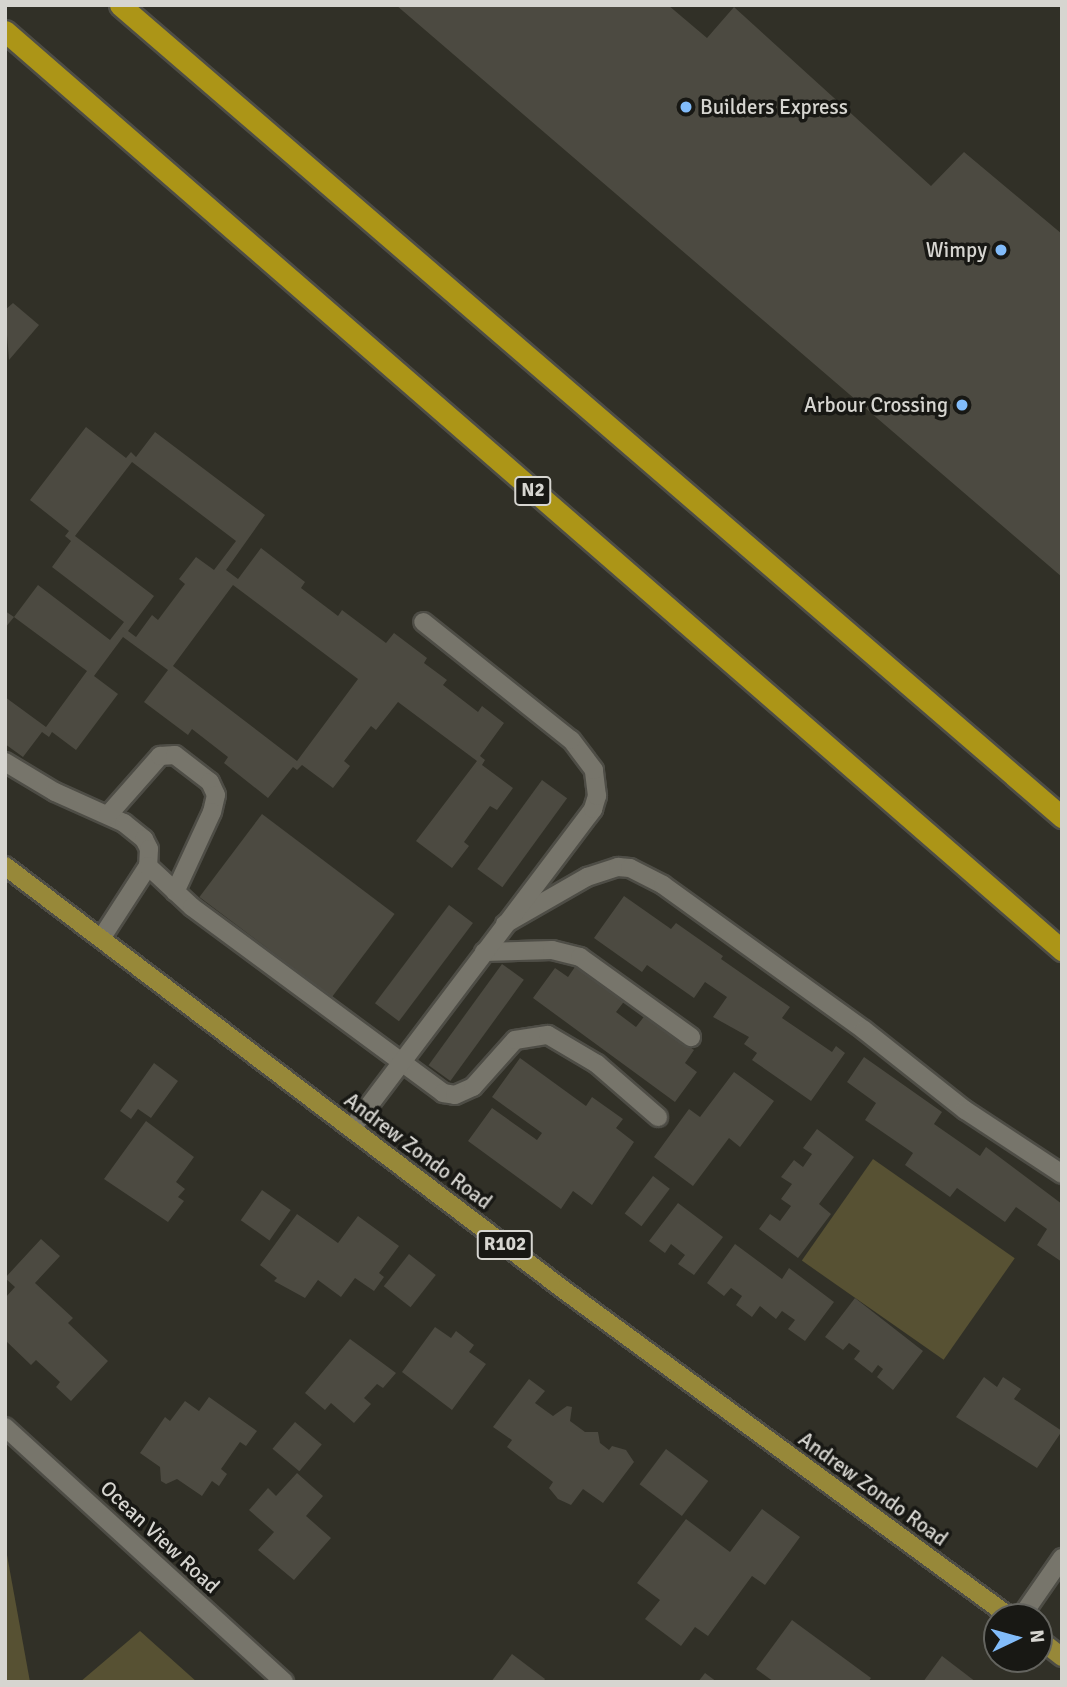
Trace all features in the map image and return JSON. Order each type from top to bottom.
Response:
[{"type":"highway","points":[[120,5],[1062,817]]},
{"type":"highway","name":"N2","points":[[5,31],[1062,950]]},
{"type":"main road","name":"Andrew Zondo Road","points":[[5,866],[352,1128],[991,1603]]},
{"type":"street","points":[[352,1128],[593,809],[597,796],[594,770],[571,740],[423,622]]},
{"type":"street","points":[[108,815],[160,756],[175,755],[210,782],[216,795],[212,812],[175,892]]},
{"type":"street","points":[[5,762],[108,815],[144,839],[149,849],[148,866],[102,937]]},
{"type":"street","points":[[148,866],[175,892],[443,1093],[454,1095],[472,1087],[514,1040],[548,1035],[597,1064],[658,1117]]},
{"type":"street","points":[[505,924],[587,877],[618,867],[630,868],[684,900],[864,1030],[965,1110],[1062,1174]]},
{"type":"street","points":[[484,952],[552,950],[580,957],[691,1037]]},
{"type":"street","name":"Ocean View Road","points":[[5,1427],[284,1682]]},
{"type":"street","points":[[1031,1603],[1062,1558]]},
{"type":"shaded area","points":[[873,1159],[1015,1258],[944,1360],[802,1261]]},
{"type":"shaded area","points":[[5,1544],[30,1682],[5,1682]]},
{"type":"shaded area","points":[[140,1631],[197,1682],[80,1682]]},
{"type":"building","name":"Arbour Crossing","points":[[396,5],[668,5],[707,38],[734,7],[931,186],[964,152],[1062,234],[1062,577]]},
{"type":"building","points":[[13,303],[39,325],[9,360],[5,310]]},
{"type":"building","points":[[86,427],[126,458],[131,452],[136,457],[155,432],[265,515],[226,570],[238,579],[261,548],[305,582],[301,588],[338,616],[342,610],[386,643],[394,633],[427,658],[424,663],[447,680],[443,685],[478,712],[482,706],[504,723],[480,756],[485,760],[482,765],[513,788],[497,810],[490,806],[464,842],[469,846],[452,868],[416,841],[477,761],[398,702],[376,730],[371,726],[344,761],[350,766],[333,788],[302,765],[297,770],[293,767],[268,798],[224,763],[228,757],[192,729],[188,735],[144,702],[168,670],[123,637],[94,676],[118,694],[76,750],[52,732],[49,737],[42,732],[23,757],[5,744],[5,697],[46,727],[87,671],[14,617],[38,585],[110,640],[124,622],[52,567],[71,541],[65,536],[69,531],[30,500]],"holes":[[[132,462],[236,541],[214,570],[196,557],[179,579],[185,584],[158,620],[152,615],[136,637],[128,631],[154,596],[75,536]],[[233,585],[358,679],[297,761],[173,666]]]},
{"type":"building","points":[[5,611],[14,617],[5,628]]},
{"type":"building","points":[[542,780],[567,798],[502,887],[477,869]]},
{"type":"building","points":[[262,814],[395,914],[332,997],[199,897]]},
{"type":"building","points":[[624,896],[671,929],[676,923],[723,956],[721,959],[790,1007],[782,1018],[832,1052],[836,1046],[845,1053],[811,1101],[752,1060],[757,1053],[744,1044],[749,1037],[713,1017],[727,997],[705,982],[694,998],[647,965],[642,972],[594,938]]},
{"type":"building","points":[[449,905],[473,923],[399,1021],[375,1003]]},
{"type":"building","points":[[502,964],[524,980],[450,1081],[429,1065]]},
{"type":"building","points":[[577,964],[626,999],[616,1012],[636,1027],[646,1014],[694,1050],[685,1063],[697,1072],[675,1102],[533,998],[555,968],[568,977]]},
{"type":"building","points":[[864,1057],[942,1112],[934,1124],[980,1156],[986,1147],[1062,1204],[1062,1262],[1037,1245],[1047,1229],[1016,1207],[1005,1222],[957,1188],[950,1197],[905,1165],[913,1153],[865,1120],[876,1103],[847,1082]]},
{"type":"building","points":[[520,1058],[586,1106],[592,1097],[623,1119],[616,1128],[634,1142],[592,1205],[573,1191],[561,1209],[468,1141],[492,1108],[537,1140],[542,1133],[492,1097]]},
{"type":"building","points":[[154,1063],[178,1081],[151,1118],[138,1109],[131,1119],[120,1111]]},
{"type":"building","points":[[734,1072],[774,1101],[740,1147],[729,1138],[693,1186],[654,1157],[689,1109],[700,1117]]},
{"type":"building","points":[[146,1121],[194,1157],[176,1182],[185,1189],[178,1197],[184,1201],[168,1222],[104,1179]]},
{"type":"building","points":[[817,1129],[854,1157],[819,1204],[831,1214],[798,1258],[759,1229],[770,1214],[780,1221],[791,1206],[781,1199],[792,1184],[781,1177],[794,1160],[803,1167],[812,1154],[803,1148]]},
{"type":"building","points":[[653,1176],[670,1189],[641,1226],[625,1214]]},
{"type":"building","points":[[262,1190],[291,1210],[269,1240],[241,1220]]},
{"type":"building","points":[[678,1203],[723,1237],[694,1275],[678,1264],[685,1255],[671,1244],[665,1253],[649,1241]]},
{"type":"building","points":[[297,1214],[338,1243],[358,1216],[399,1246],[379,1273],[384,1277],[374,1291],[355,1278],[341,1297],[318,1280],[305,1298],[274,1281],[277,1278],[260,1265]]},
{"type":"building","points":[[41,1239],[60,1256],[35,1283],[73,1318],[68,1323],[108,1361],[71,1401],[56,1387],[60,1382],[36,1360],[31,1365],[5,1340],[5,1298],[15,1287],[5,1278]]},
{"type":"building","points":[[735,1244],[782,1279],[789,1268],[834,1302],[805,1341],[788,1329],[795,1320],[782,1311],[776,1319],[760,1306],[752,1317],[736,1305],[742,1296],[731,1288],[724,1296],[707,1283]]},
{"type":"building","points":[[409,1254],[436,1275],[411,1307],[384,1286]]},
{"type":"building","points":[[855,1298],[923,1351],[893,1390],[877,1377],[883,1369],[878,1365],[872,1373],[854,1359],[860,1351],[849,1343],[843,1350],[825,1337]]},
{"type":"building","points":[[435,1327],[451,1338],[456,1331],[474,1345],[469,1352],[486,1364],[452,1410],[402,1372]]},
{"type":"building","points":[[350,1339],[396,1373],[383,1388],[377,1384],[364,1398],[371,1404],[354,1423],[331,1403],[325,1410],[305,1393]]},
{"type":"building","points":[[984,1377],[997,1387],[1003,1377],[1021,1389],[1014,1399],[1062,1431],[1037,1468],[956,1417]]},
{"type":"building","points":[[529,1379],[545,1391],[535,1403],[553,1416],[567,1406],[572,1407],[570,1421],[585,1432],[598,1432],[600,1443],[609,1450],[612,1446],[626,1450],[634,1462],[603,1503],[583,1489],[571,1505],[558,1499],[549,1488],[553,1482],[507,1447],[512,1440],[493,1427]]},
{"type":"building","points":[[209,1397],[257,1431],[246,1446],[240,1442],[221,1469],[227,1474],[219,1486],[212,1481],[202,1496],[177,1479],[166,1484],[161,1481],[160,1467],[140,1453],[165,1417],[170,1421],[185,1401],[199,1411]]},
{"type":"building","points":[[295,1422],[322,1444],[299,1471],[273,1449]]},
{"type":"building","points":[[666,1449],[708,1481],[682,1516],[640,1484]]},
{"type":"building","points":[[297,1473],[323,1496],[306,1516],[331,1538],[294,1580],[258,1550],[274,1532],[249,1510],[268,1488],[276,1496]]},
{"type":"building","points":[[762,1509],[800,1537],[765,1585],[752,1576],[708,1636],[695,1627],[681,1646],[645,1619],[660,1600],[637,1583],[686,1519],[730,1552]]},
{"type":"building","points":[[792,1620],[871,1678],[868,1682],[774,1682],[756,1669]]},
{"type":"building","points":[[512,1654],[545,1679],[543,1682],[491,1682]]},
{"type":"building","points":[[942,1656],[976,1682],[923,1682]]},
{"type":"building","points":[[705,1673],[717,1682],[698,1682]]},
{"type":"place","name":"Builders Express","points":[[686,107]]},
{"type":"place","name":"Wimpy","points":[[1001,250]]},
{"type":"place","name":"Arbour Crossing","points":[[962,405]]}]
